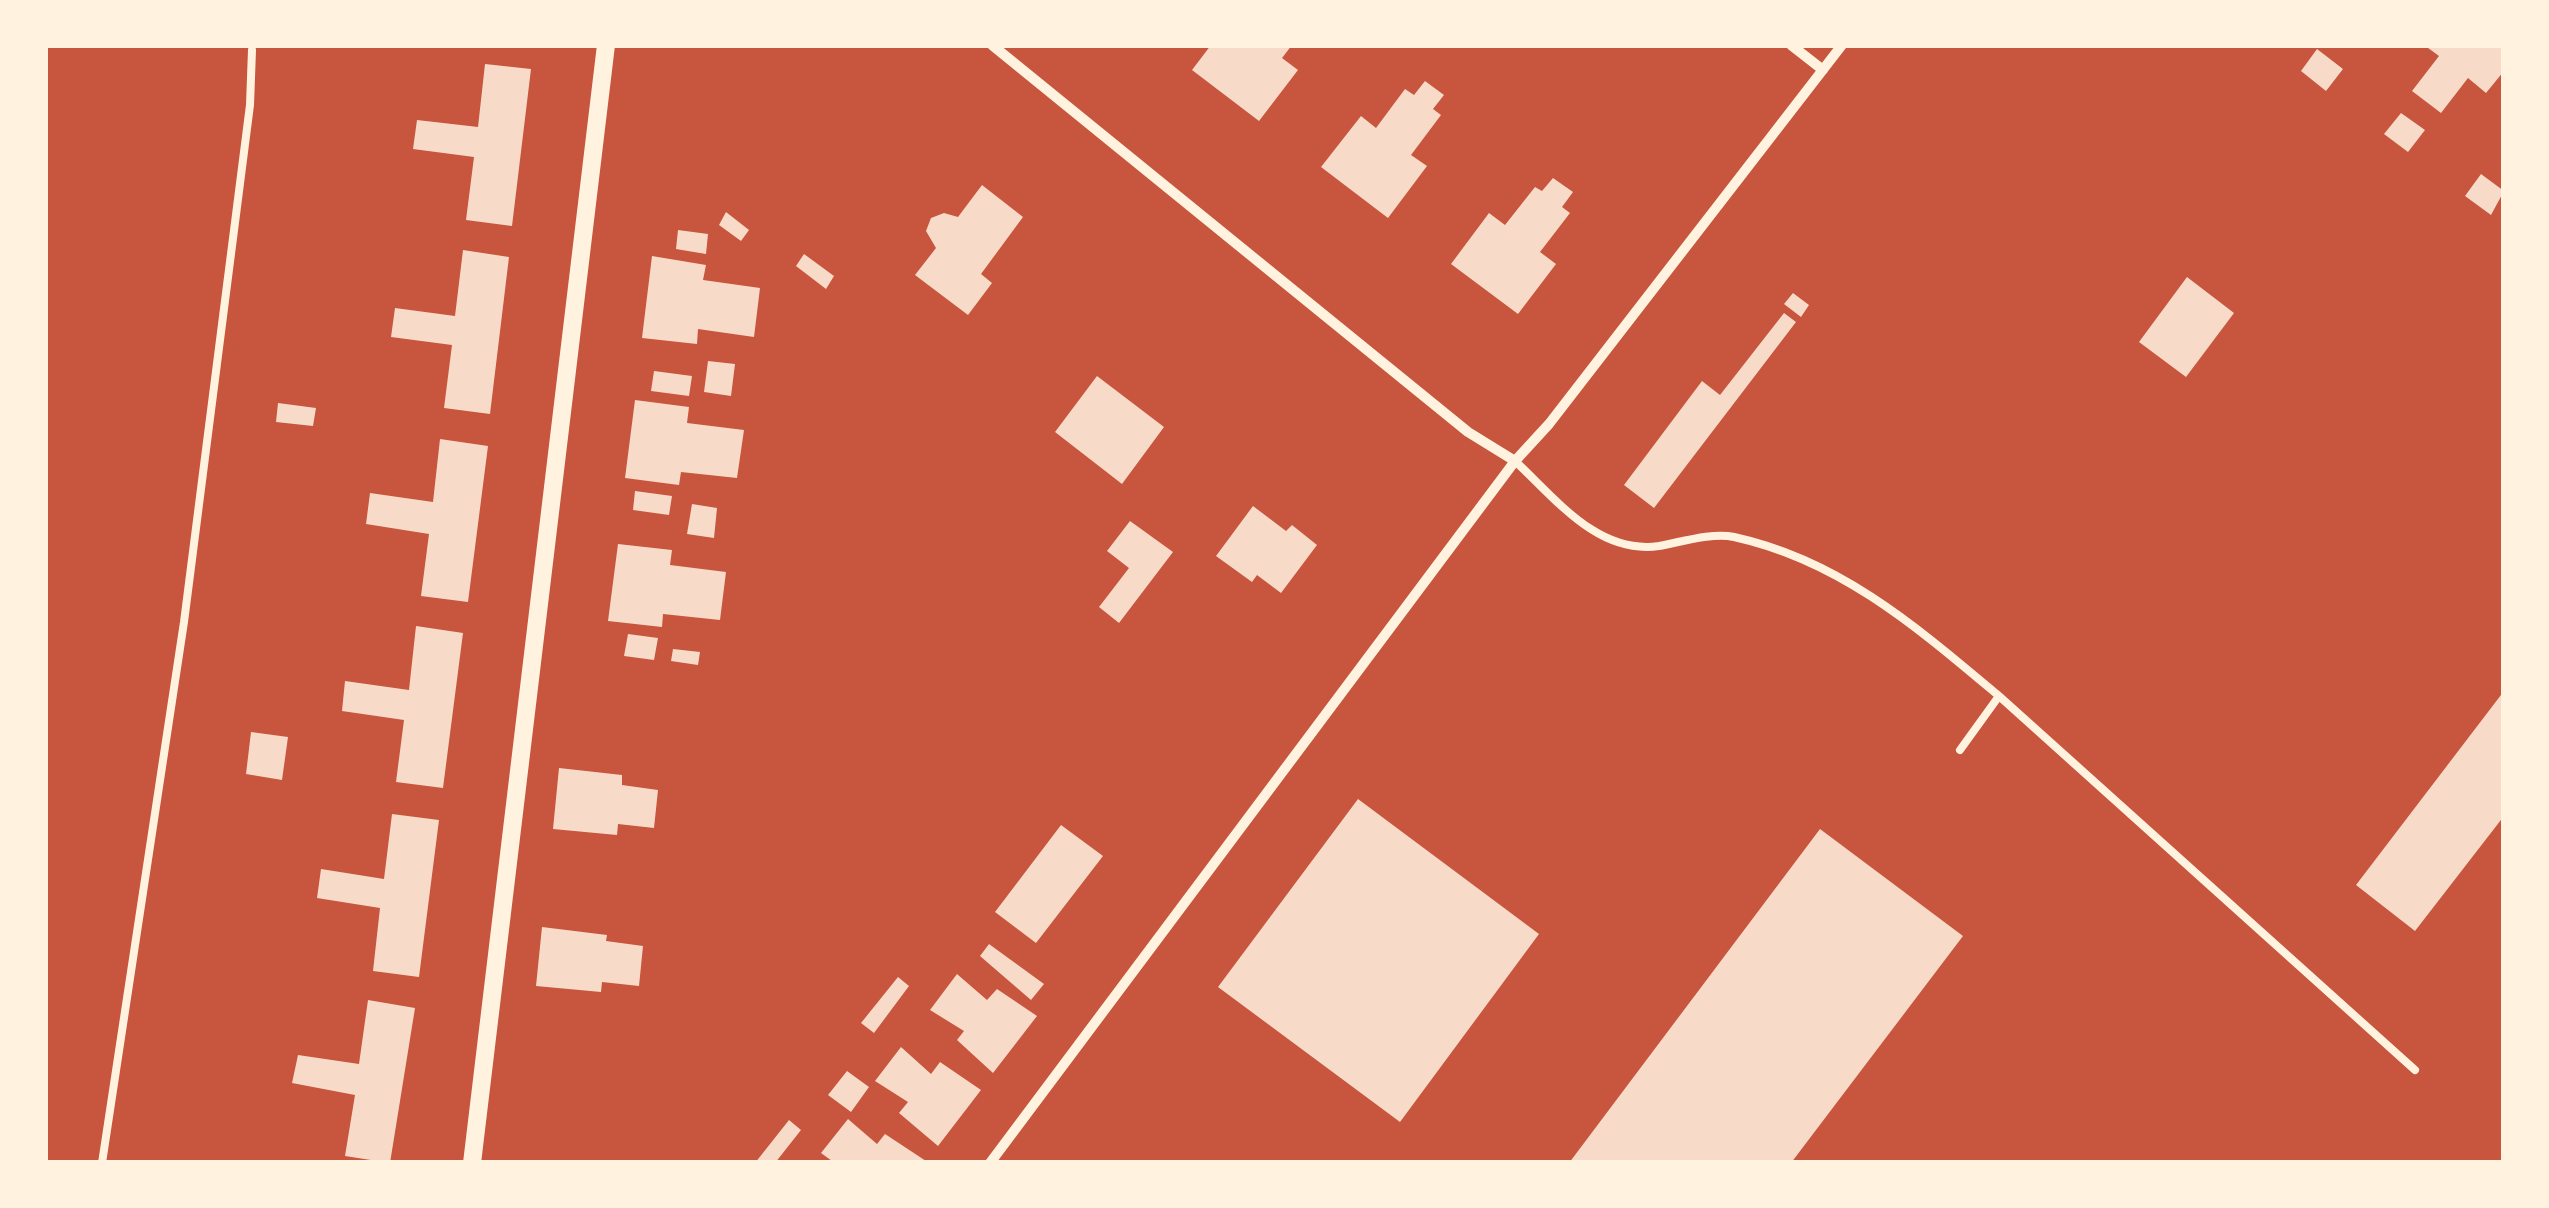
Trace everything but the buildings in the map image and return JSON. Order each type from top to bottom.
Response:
[{"type":"street","points":[[472,1163],[606,45]]},
{"type":"street","points":[[992,45],[1468,432],[1515,461]]},
{"type":"street","points":[[1791,45],[1823,70]]},
{"type":"street","points":[[990,1163],[1515,461],[1548,424],[1842,45]]},
{"type":"lane","points":[[102,1163],[184,622],[250,104],[252,50]]},
{"type":"lane","points":[[1515,461],[1586,528],[1636,549],[1730,535],[1808,560],[1894,608],[1998,696],[2415,1070]]},
{"type":"lane","points":[[1960,750],[1998,696]]}]
